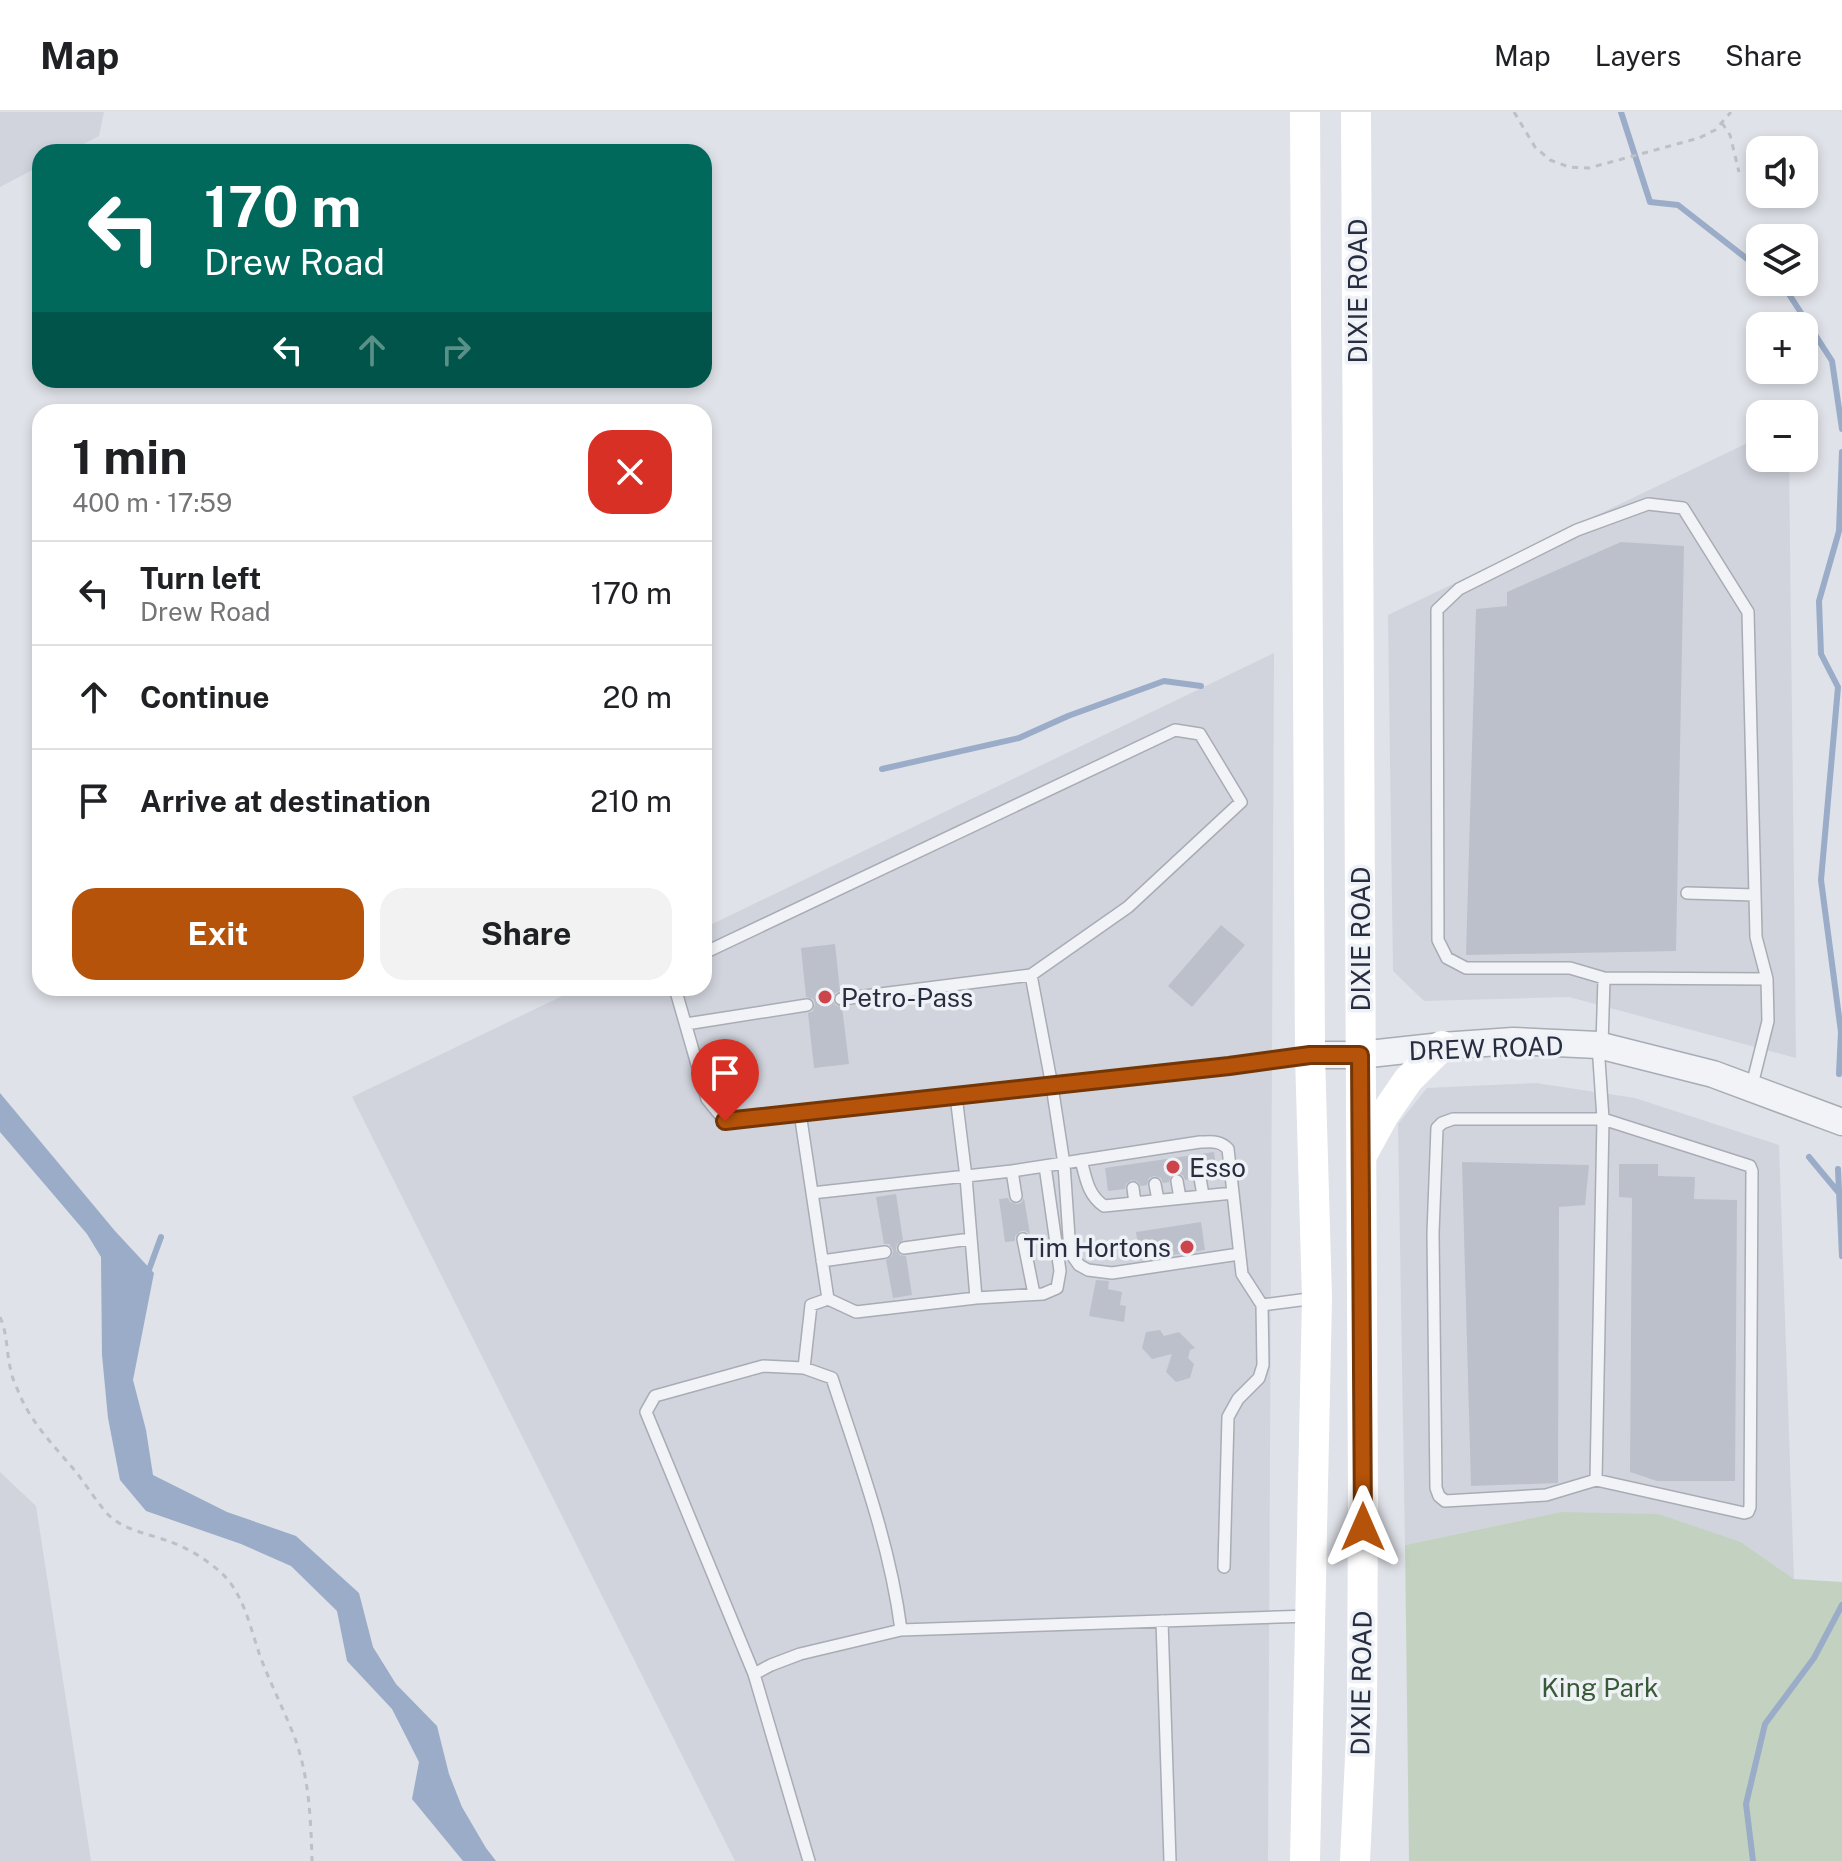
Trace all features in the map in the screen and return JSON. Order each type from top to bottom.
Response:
[{"type":"main road","name":"DIXIE ROAD","points":[[1305,112],[1310,1055],[1317,1298],[1305,1861]]},
{"type":"main road","name":"DIXIE ROAD","points":[[1355,1861],[1362,1716],[1356,112]]},
{"type":"main road","points":[[1361,1157],[1408,1080],[1442,1046]]},
{"type":"street","name":"DREW ROAD","points":[[1310,1055],[1360,1055],[1513,1041],[1600,1045],[1713,1074],[1842,1122]]},
{"type":"lane","points":[[1751,1089],[1768,1021],[1767,979],[1756,937],[1748,612],[1683,508],[1648,504],[1577,530],[1459,589],[1437,610],[1438,940],[1447,958],[1466,968],[1570,968],[1604,978],[1767,979]]},
{"type":"lane","points":[[712,949],[1175,730],[1200,734],[1241,802],[1128,907],[1031,975],[841,999]]},
{"type":"lane","points":[[1687,893],[1755,895]]},
{"type":"lane","points":[[1031,975],[1064,1164],[1070,1252],[1079,1265],[1088,1270],[1112,1273],[1239,1254]]},
{"type":"lane","points":[[1596,1480],[1603,1119],[1600,1045],[1604,978]]},
{"type":"lane","points":[[677,996],[707,1099],[725,1121],[1310,1055]]},
{"type":"lane","points":[[686,1024],[807,1005]]},
{"type":"lane","points":[[956,1096],[976,1298]]},
{"type":"lane","points":[[800,1113],[828,1299]]},
{"type":"lane","points":[[1453,1119],[1603,1119],[1750,1166],[1752,1171],[1748,1512],[1596,1480],[1546,1495],[1445,1501],[1436,1488],[1433,1233],[1437,1128],[1453,1119]]},
{"type":"lane","points":[[812,1193],[966,1177],[1081,1160],[1128,1159],[1195,1149],[1218,1142],[1228,1149],[1242,1274],[1262,1305],[1263,1365],[1259,1378],[1238,1399],[1228,1417],[1224,1567]]},
{"type":"lane","points":[[1081,1160],[1090,1192],[1104,1206],[1233,1193]]},
{"type":"lane","points":[[804,1368],[811,1305],[828,1299],[856,1312],[976,1298],[1043,1294],[1057,1288],[1060,1271],[1045,1166]]},
{"type":"lane","points":[[1012,1171],[1016,1196]]},
{"type":"lane","points":[[1200,1178],[1203,1195]]},
{"type":"lane","points":[[1177,1181],[1180,1198]]},
{"type":"lane","points":[[1155,1184],[1158,1200]]},
{"type":"lane","points":[[1133,1188],[1135,1203]]},
{"type":"lane","points":[[904,1248],[970,1239]]},
{"type":"lane","points":[[1023,1239],[1034,1294]]},
{"type":"lane","points":[[822,1261],[885,1252]]},
{"type":"lane","points":[[1262,1305],[1317,1298]]},
{"type":"lane","points":[[809,1861],[754,1674],[646,1412],[655,1396],[763,1366],[804,1368],[832,1378],[882,1529],[897,1595],[901,1630]]},
{"type":"lane","points":[[754,1674],[800,1654],[901,1630],[1310,1616]]},
{"type":"lane","points":[[1162,1621],[1170,1861]]},
{"type":"path","points":[[1514,112],[1535,147],[1550,160],[1569,167],[1589,168],[1699,138],[1715,130],[1731,112]]},
{"type":"path","points":[[1722,123],[1730,135],[1739,172]]},
{"type":"path","points":[[0,1317],[6,1330],[11,1372],[20,1397],[31,1416],[105,1511],[125,1526],[196,1554],[217,1569],[234,1588],[297,1744],[311,1818],[312,1861]]},
{"type":"shaded area","points":[[0,112],[104,112],[99,136],[84,144],[32,144],[32,170],[0,187]]},
{"type":"shaded area","points":[[1746,444],[1746,472],[1789,472],[1796,1058],[1569,997],[1424,1001],[1393,971],[1388,615]]},
{"type":"shaded area","points":[[1274,653],[1268,1861],[735,1861],[352,1097],[562,996],[712,996],[712,924]]},
{"type":"shaded area","points":[[1536,1083],[1635,1098],[1779,1145],[1794,1579],[1741,1542],[1561,1512],[1405,1545],[1398,1124],[1427,1088]]},
{"type":"shaded area","points":[[0,1472],[36,1506],[91,1861],[0,1861]]},
{"type":"green space","name":"King Park","points":[[1561,1512],[1658,1514],[1741,1542],[1794,1579],[1842,1582],[1842,1861],[1409,1861],[1405,1545]]},
{"type":"water","points":[[0,1093],[154,1273],[133,1380],[146,1430],[153,1475],[227,1512],[296,1536],[359,1593],[373,1647],[396,1684],[437,1726],[449,1774],[462,1807],[496,1861],[463,1861],[412,1799],[419,1762],[392,1709],[347,1661],[337,1611],[291,1566],[241,1544],[146,1511],[120,1480],[108,1418],[102,1355],[101,1257],[87,1234],[0,1132]]},
{"type":"building","points":[[1621,542],[1684,546],[1676,951],[1466,955],[1476,609],[1507,606],[1507,592]]},
{"type":"building","points":[[1221,925],[1245,945],[1192,1007],[1168,986]]},
{"type":"building","points":[[835,944],[840,991],[835,993],[833,999],[835,1005],[842,1007],[849,1064],[814,1068],[808,1013],[813,1011],[815,1004],[813,999],[806,997],[801,948]]},
{"type":"building","points":[[1214,1152],[1217,1175],[1208,1176],[1199,1170],[1194,1172],[1192,1179],[1185,1180],[1183,1175],[1176,1173],[1171,1175],[1169,1182],[1163,1183],[1161,1178],[1154,1176],[1149,1178],[1147,1185],[1141,1186],[1131,1180],[1125,1189],[1108,1191],[1105,1168]]},
{"type":"building","points":[[1462,1162],[1589,1165],[1585,1205],[1559,1207],[1558,1483],[1471,1486]]},
{"type":"building","points":[[1619,1164],[1658,1164],[1658,1176],[1695,1177],[1694,1199],[1737,1200],[1735,1481],[1657,1481],[1630,1472],[1632,1198],[1619,1197]]},
{"type":"building","points":[[896,1194],[903,1240],[897,1244],[896,1250],[906,1256],[912,1295],[893,1298],[886,1260],[892,1256],[893,1250],[889,1244],[884,1244],[876,1197]]},
{"type":"building","points":[[1008,1198],[1017,1204],[1024,1198],[1030,1234],[1021,1231],[1015,1236],[1015,1241],[1005,1242],[999,1199]]},
{"type":"building","points":[[1201,1222],[1205,1250],[1140,1260],[1136,1232]]},
{"type":"building","points":[[1096,1280],[1109,1281],[1108,1289],[1122,1292],[1120,1305],[1126,1306],[1124,1322],[1089,1316]]},
{"type":"building","points":[[1160,1330],[1164,1336],[1179,1332],[1195,1348],[1190,1350],[1188,1358],[1194,1364],[1190,1378],[1176,1382],[1166,1372],[1172,1354],[1152,1359],[1142,1348],[1146,1332]]},
{"type":"waterway","points":[[1621,112],[1650,202],[1678,205],[1746,258]]},
{"type":"waterway","points":[[1790,296],[1832,361],[1842,429]]},
{"type":"waterway","points":[[1839,1074],[1841,1032],[1821,880],[1838,687],[1821,654],[1819,601],[1839,531],[1842,452]]},
{"type":"waterway","points":[[882,769],[1019,738],[1068,716],[1164,681],[1201,686]]},
{"type":"waterway","points":[[1809,1157],[1839,1193]]},
{"type":"waterway","points":[[1838,1169],[1842,1256]]},
{"type":"waterway","points":[[147,1275],[161,1237]]},
{"type":"waterway","points":[[1753,1861],[1746,1804],[1765,1724],[1814,1658],[1842,1605]]},
{"type":"place","name":"Petro-Pass","points":[[825,997]]},
{"type":"place","name":"Esso","points":[[1173,1167]]},
{"type":"place","name":"Tim Hortons","points":[[1187,1247]]},
{"type":"route","points":[[725,1121],[1310,1055],[1360,1055],[1363,1527]]}]
